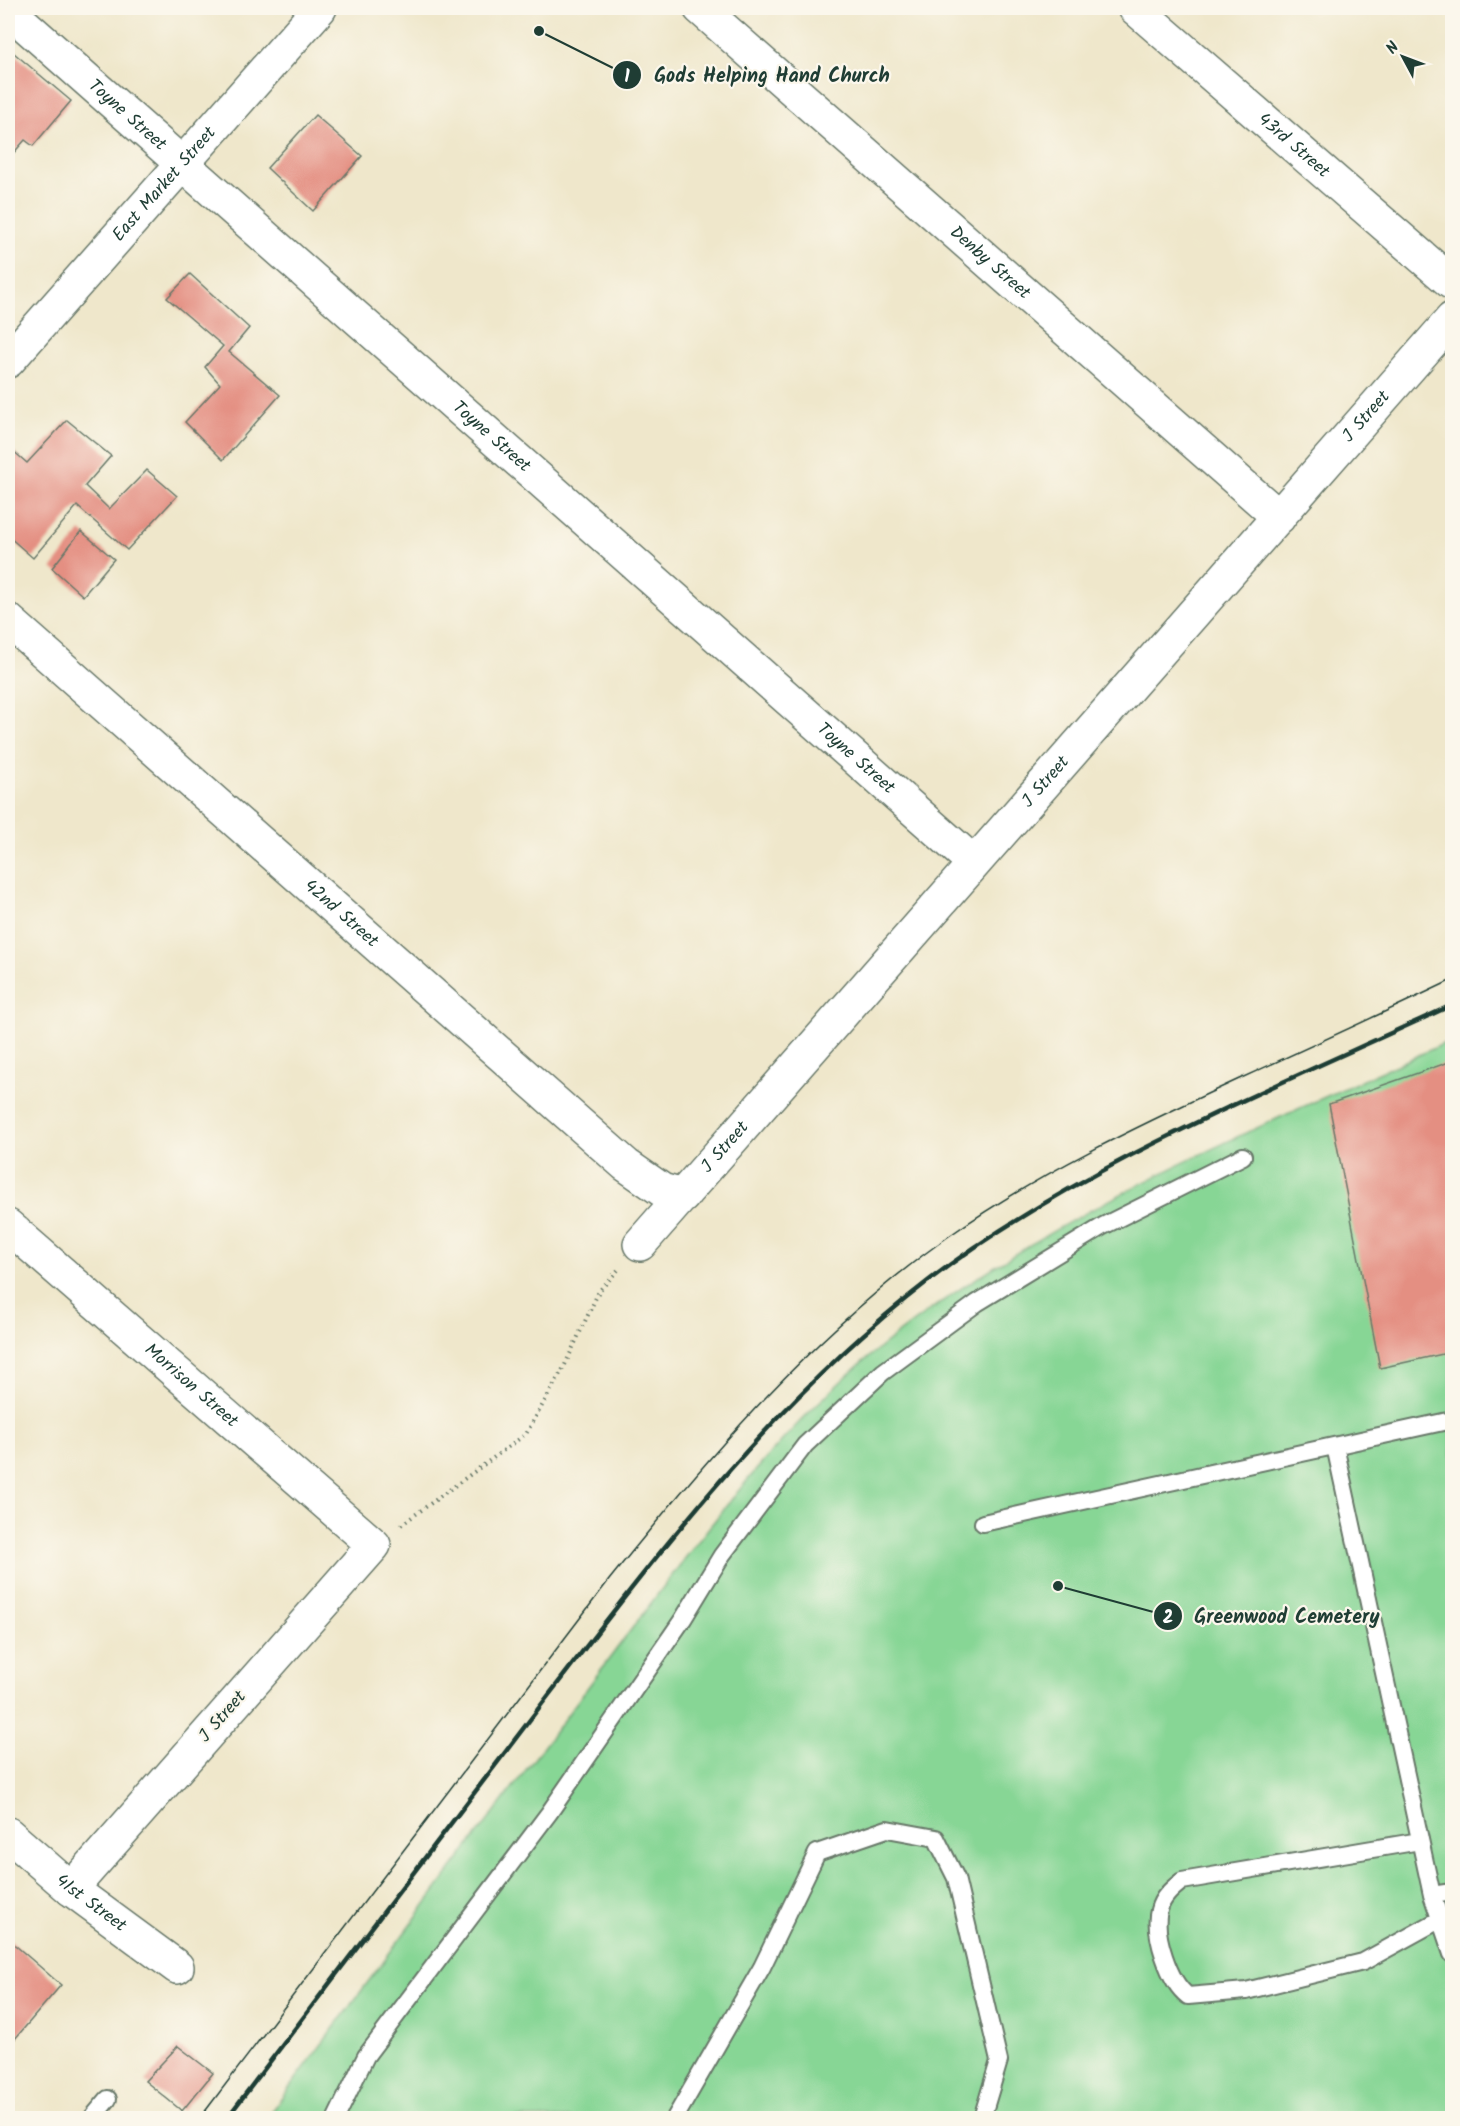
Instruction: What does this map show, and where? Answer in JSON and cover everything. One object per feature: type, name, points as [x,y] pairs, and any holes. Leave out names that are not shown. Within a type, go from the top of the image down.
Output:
[{"type":"street","name":"East Market Street","points":[[8,361],[320,8]]},
{"type":"street","name":"Denby Street","points":[[700,8],[1279,517]]},
{"type":"street","name":"43rd Street","points":[[1135,8],[1452,283]]},
{"type":"street","name":"Toyne Street","points":[[8,10],[974,863]]},
{"type":"street","name":"J Street","points":[[640,1244],[1452,319]]},
{"type":"street","name":"42nd Street","points":[[8,620],[626,1165],[662,1190],[683,1196]]},
{"type":"street","name":"Morrison Street","points":[[8,1226],[374,1545]]},
{"type":"street","name":"J Street","points":[[71,1889],[374,1545]]},
{"type":"street","name":"41st Street","points":[[8,1834],[71,1889],[177,1967]]},
{"type":"lane","points":[[336,2118],[366,2056],[549,1813],[683,1619],[722,1555],[805,1445],[883,1372],[977,1303],[1103,1226],[1243,1156]]},
{"type":"lane","points":[[983,1523],[1452,1420]]},
{"type":"lane","points":[[1335,1446],[1432,1894],[1452,1954]]},
{"type":"lane","points":[[675,2118],[762,1967],[817,1852],[887,1829],[936,1838],[956,1878],[999,2061],[982,2118]]},
{"type":"lane","points":[[1420,1841],[1182,1881],[1169,1891],[1159,1907],[1157,1924],[1171,1978],[1178,1989],[1188,1996],[1246,1991],[1363,1962],[1441,1919]]},
{"type":"lane","points":[[1432,1894],[1452,1892]]},
{"type":"lane","points":[[92,2118],[108,2099]]},
{"type":"path","points":[[374,1545],[526,1434],[564,1367],[599,1291],[640,1244]]},
{"type":"green space","points":[[1452,1040],[1452,2118],[267,2118],[701,1537],[768,1456],[841,1381],[881,1347],[946,1298],[1014,1254],[1085,1214],[1230,1140]]},
{"type":"building","points":[[8,48],[71,101],[33,146],[25,140],[10,157]]},
{"type":"building","points":[[315,115],[362,156],[313,211],[267,168]]},
{"type":"building","points":[[190,274],[249,328],[229,352],[280,395],[223,460],[185,422],[220,384],[205,367],[223,346],[167,298]]},
{"type":"building","points":[[67,420],[111,456],[85,486],[109,509],[147,470],[177,496],[127,550],[77,506],[33,558],[8,536],[8,453],[11,449],[27,463]]},
{"type":"building","points":[[81,531],[114,559],[83,596],[52,568]]},
{"type":"building","points":[[1452,1061],[1452,1352],[1380,1368],[1329,1104]]},
{"type":"building","points":[[8,1939],[61,1985],[8,2047]]},
{"type":"building","points":[[178,2046],[213,2073],[182,2111],[145,2081]]},
{"type":"tram line","points":[[200,2118],[647,1533],[726,1440],[767,1396],[854,1312],[949,1236],[1054,1171],[1163,1115],[1452,980]]},
{"type":"railway","points":[[227,2118],[535,1713],[671,1540],[766,1430],[871,1328],[928,1281],[987,1239],[1050,1200],[1115,1164],[1250,1097],[1452,1005]]},
{"type":"place","name":"Gods Helping Hand Church","points":[[539,31]]},
{"type":"place","name":"Greenwood Cemetery","points":[[1058,1586]]}]
